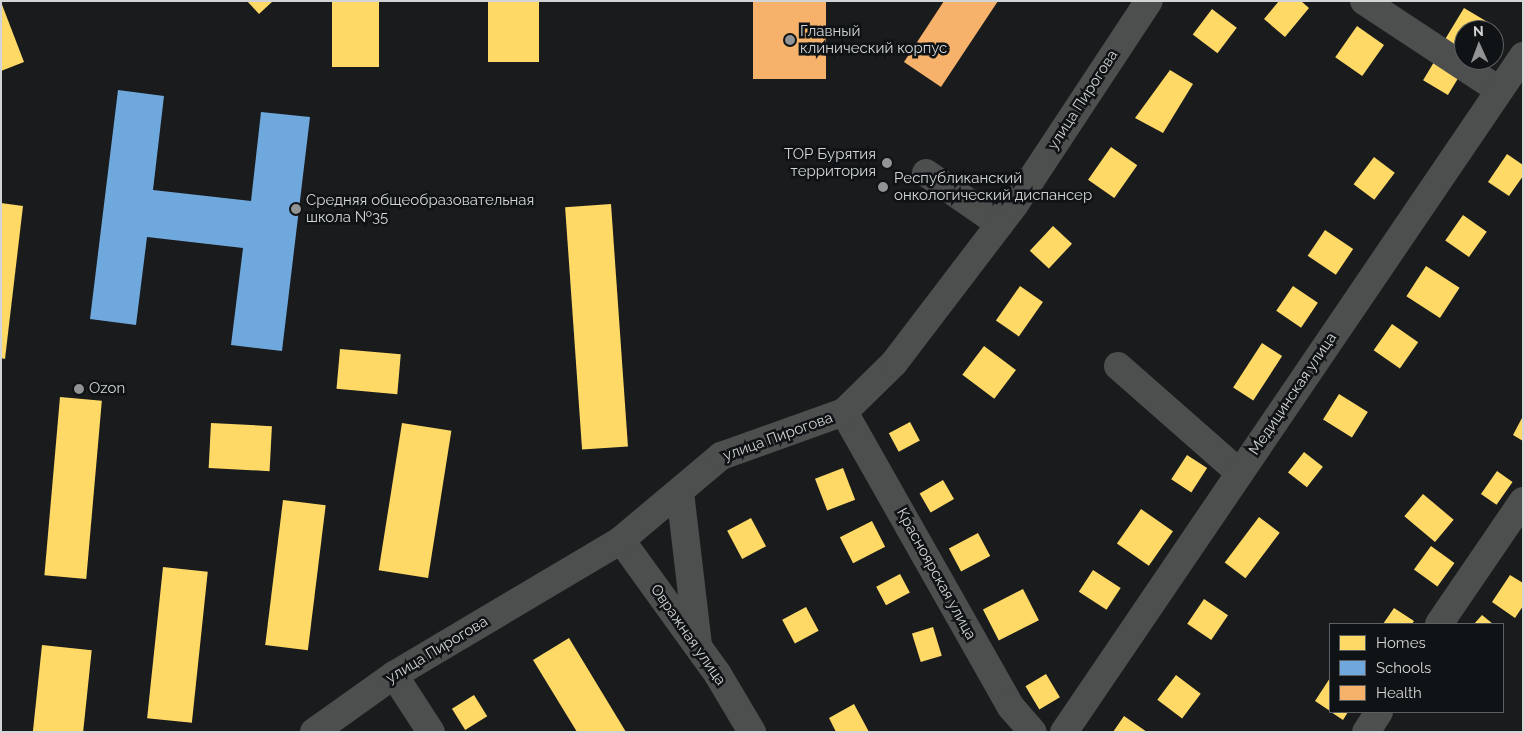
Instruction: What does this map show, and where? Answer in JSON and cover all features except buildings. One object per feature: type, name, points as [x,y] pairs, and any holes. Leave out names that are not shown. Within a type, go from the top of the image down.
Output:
[{"type":"street","name":"улица Пирогова","points":[[314,732],[394,675],[621,540],[722,456],[844,412],[894,363],[1000,224],[1149,1]]},
{"type":"street","points":[[1364,1],[1499,90]]},
{"type":"street","name":"Медицинская улица","points":[[1064,732],[1523,56]]},
{"type":"street","points":[[926,173],[1000,224]]},
{"type":"street","points":[[1118,366],[1240,473]]},
{"type":"street","name":"Красноярская улица","points":[[844,412],[1011,707],[1033,732]]},
{"type":"street","points":[[680,492],[698,647]]},
{"type":"street","points":[[1440,623],[1523,501]]},
{"type":"street","name":"Овражная улица","points":[[621,540],[698,647],[752,732]]},
{"type":"street","points":[[394,675],[431,732]]},
{"type":"street","points":[[1366,732],[1378,713]]},
{"type":"place","name":"Главный клинический корпус","points":[[790,40]]},
{"type":"place","name":"ТОР Бурятия территория","points":[[887,163]]},
{"type":"place","name":"Республиканский онкологический диспансер","points":[[883,187]]},
{"type":"place","name":"Средняя общеобразовательная школа №35","points":[[296,209]]},
{"type":"place","name":"Ozon","points":[[79,389]]}]
